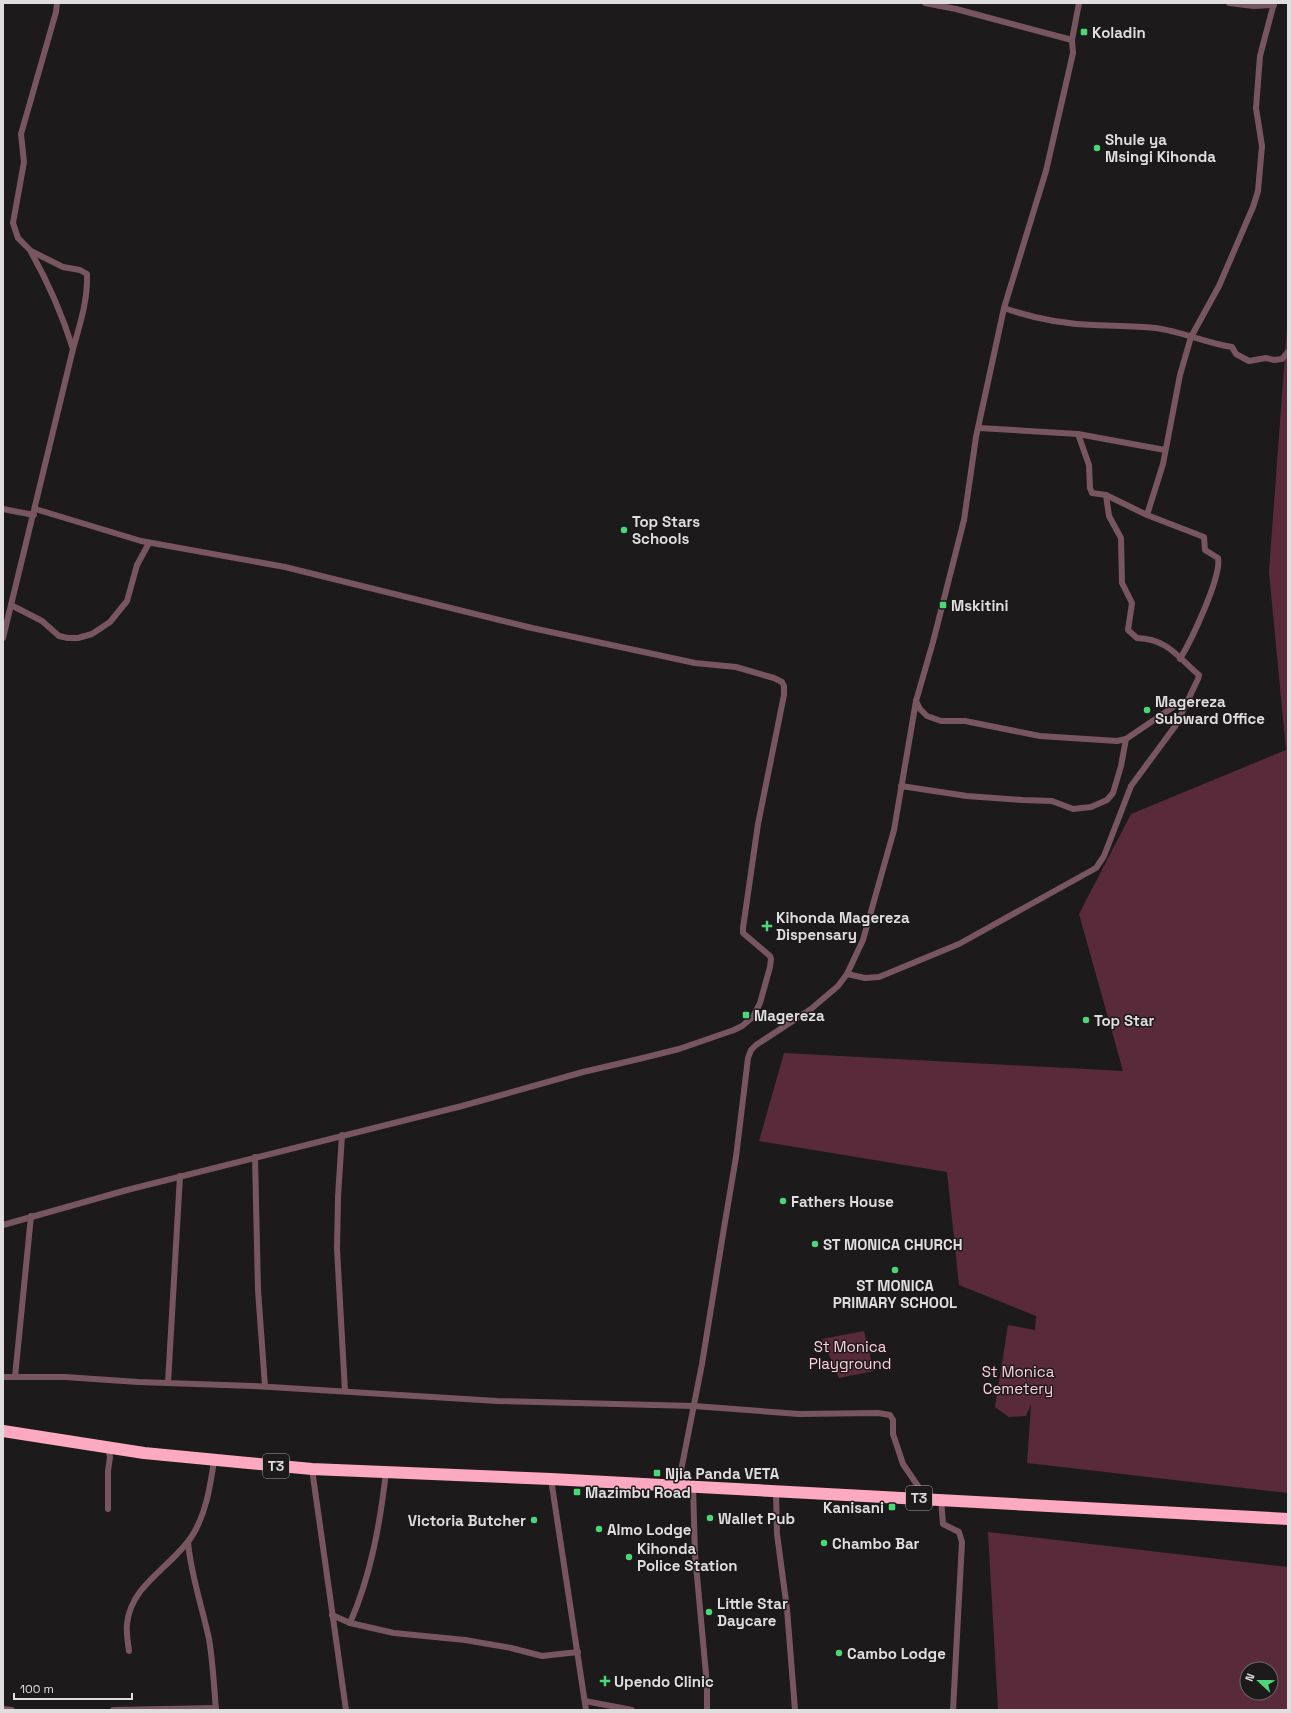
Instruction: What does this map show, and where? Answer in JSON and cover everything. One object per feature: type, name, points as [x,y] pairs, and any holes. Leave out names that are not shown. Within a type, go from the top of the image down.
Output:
[{"type":"highway","name":"T3","points":[[3,1431],[108,1448],[214,1461],[312,1469],[776,1490],[1288,1519]]},
{"type":"street","points":[[57,3],[56,12],[21,134],[24,162],[13,223],[18,238],[31,251],[49,283],[74,349]]},
{"type":"street","points":[[926,3],[956,9],[1072,40]]},
{"type":"street","points":[[678,1486],[694,1406],[736,1157],[748,1058],[751,1050],[756,1045],[811,1009],[838,986],[847,974],[858,952],[894,830],[916,701],[933,642],[964,520],[978,428],[1004,308],[1052,151],[1073,53],[1072,40],[1079,3]]},
{"type":"street","points":[[1147,515],[1166,450],[1180,375],[1191,338],[1219,286],[1253,207],[1258,191],[1262,146],[1256,108],[1260,56],[1274,4],[1254,6],[1229,3]]},
{"type":"street","points":[[3,638],[85,307],[88,289],[87,274],[80,270],[63,267],[31,251]]},
{"type":"street","points":[[1004,308],[1034,317],[1085,325],[1169,330],[1191,338],[1232,347],[1236,354],[1249,361],[1266,358],[1274,360],[1282,359],[1288,352]]},
{"type":"street","points":[[978,428],[1078,434],[1166,450]]},
{"type":"street","points":[[1078,434],[1089,465],[1090,490],[1094,494],[1106,495],[1147,515],[1204,537],[1205,550],[1218,558],[1218,571],[1187,648],[1180,659]]},
{"type":"street","points":[[847,974],[865,978],[879,977],[959,944],[1096,868],[1104,856],[1132,786],[1176,725],[1186,701],[1198,679],[1198,675],[1161,643],[1149,639],[1137,638],[1128,630],[1132,603],[1122,583],[1121,538],[1109,516],[1106,495]]},
{"type":"street","points":[[3,509],[34,512],[149,543],[285,567],[532,628],[695,663],[736,667],[774,678],[782,682],[784,686],[783,707],[758,824],[743,928],[743,933],[766,952],[771,959],[760,1003],[753,1017],[742,1026],[679,1048],[523,1088],[462,1106],[180,1176],[31,1216],[3,1225]]},
{"type":"street","points":[[11,605],[42,621],[59,636],[78,638],[92,634],[110,622],[127,601],[137,565],[149,543]]},
{"type":"street","points":[[916,701],[920,709],[927,716],[941,721],[965,721],[1040,736],[1117,741],[1126,739],[1179,703],[1186,701]]},
{"type":"street","points":[[901,786],[967,796],[1052,801],[1073,809],[1091,807],[1107,800],[1113,793],[1123,759],[1126,739]]},
{"type":"street","points":[[342,1135],[338,1197],[337,1249],[346,1391]]},
{"type":"street","points":[[255,1157],[258,1290],[265,1386]]},
{"type":"street","points":[[168,1383],[180,1176]]},
{"type":"street","points":[[15,1377],[31,1216]]},
{"type":"street","points":[[3,1377],[65,1377],[168,1383],[265,1386],[497,1401],[694,1406],[799,1414],[865,1412],[890,1415],[893,1420],[893,1434],[903,1464],[926,1498]]},
{"type":"street","points":[[108,1448],[110,1457],[108,1470],[108,1509]]},
{"type":"street","points":[[129,1651],[127,1624],[131,1608],[146,1584],[188,1542],[201,1519],[208,1494],[214,1461]]},
{"type":"street","points":[[312,1469],[327,1564],[332,1615],[346,1710]]},
{"type":"street","points":[[350,1623],[360,1600],[373,1553],[382,1509],[386,1472]]},
{"type":"street","points":[[551,1479],[586,1710]]},
{"type":"street","points":[[693,1486],[695,1554],[707,1685],[707,1710]]},
{"type":"street","points":[[776,1490],[777,1534],[784,1574],[795,1710]]},
{"type":"street","points":[[941,1499],[943,1524],[959,1532],[962,1542],[953,1710]]},
{"type":"street","points":[[113,1710],[216,1709],[214,1674],[209,1639],[192,1576],[188,1542]]},
{"type":"street","points":[[332,1615],[350,1623],[394,1633],[465,1640],[511,1648],[542,1656],[578,1652]]},
{"type":"street","points":[[585,1701],[632,1710]]},
{"type":"street","points":[[3,1709],[12,1710]]},
{"type":"green space","name":"St Monica Cemetery","points":[[1288,313],[1288,1493],[1027,1463],[1031,1404],[1026,1416],[1009,1417],[995,1407],[1008,1325],[1035,1330],[1036,1316],[959,1285],[947,1172],[759,1141],[784,1053],[1123,1071],[1079,914],[1131,814],[1286,750],[1269,572]]},
{"type":"green space","name":"St Monica Playground","points":[[864,1331],[874,1371],[839,1378],[822,1339]]},
{"type":"green space","points":[[988,1532],[1288,1567],[1288,1710],[998,1710]]},
{"type":"place","name":"Koladin","points":[[1084,32]]},
{"type":"place","name":"Shule ya Msingi Kihonda","points":[[1097,148]]},
{"type":"place","name":"Top Stars Schools","points":[[624,530]]},
{"type":"place","name":"Mskitini","points":[[943,605]]},
{"type":"place","name":"Magereza Subward Office","points":[[1147,710]]},
{"type":"place","name":"Kihonda Magereza Dispensary","points":[[767,926]]},
{"type":"place","name":"Magereza","points":[[746,1015]]},
{"type":"place","name":"Top Star","points":[[1086,1020]]},
{"type":"place","name":"Fathers House","points":[[783,1201]]},
{"type":"place","name":"ST MONICA CHURCH","points":[[815,1244]]},
{"type":"place","name":"ST MONICA PRIMARY SCHOOL","points":[[895,1270]]},
{"type":"place","name":"Njia Panda VETA","points":[[657,1473]]},
{"type":"place","name":"Mazimbu Road","points":[[577,1492]]},
{"type":"place","name":"Kanisani","points":[[892,1507]]},
{"type":"place","name":"Wallet Pub","points":[[710,1518]]},
{"type":"place","name":"Victoria Butcher","points":[[534,1520]]},
{"type":"place","name":"Almo Lodge","points":[[599,1529]]},
{"type":"place","name":"Chambo Bar","points":[[824,1543]]},
{"type":"place","name":"Kihonda Police Station","points":[[629,1557]]},
{"type":"place","name":"Little Star Daycare","points":[[709,1612]]},
{"type":"place","name":"Cambo Lodge","points":[[839,1653]]},
{"type":"place","name":"Upendo Clinic","points":[[605,1681]]}]
